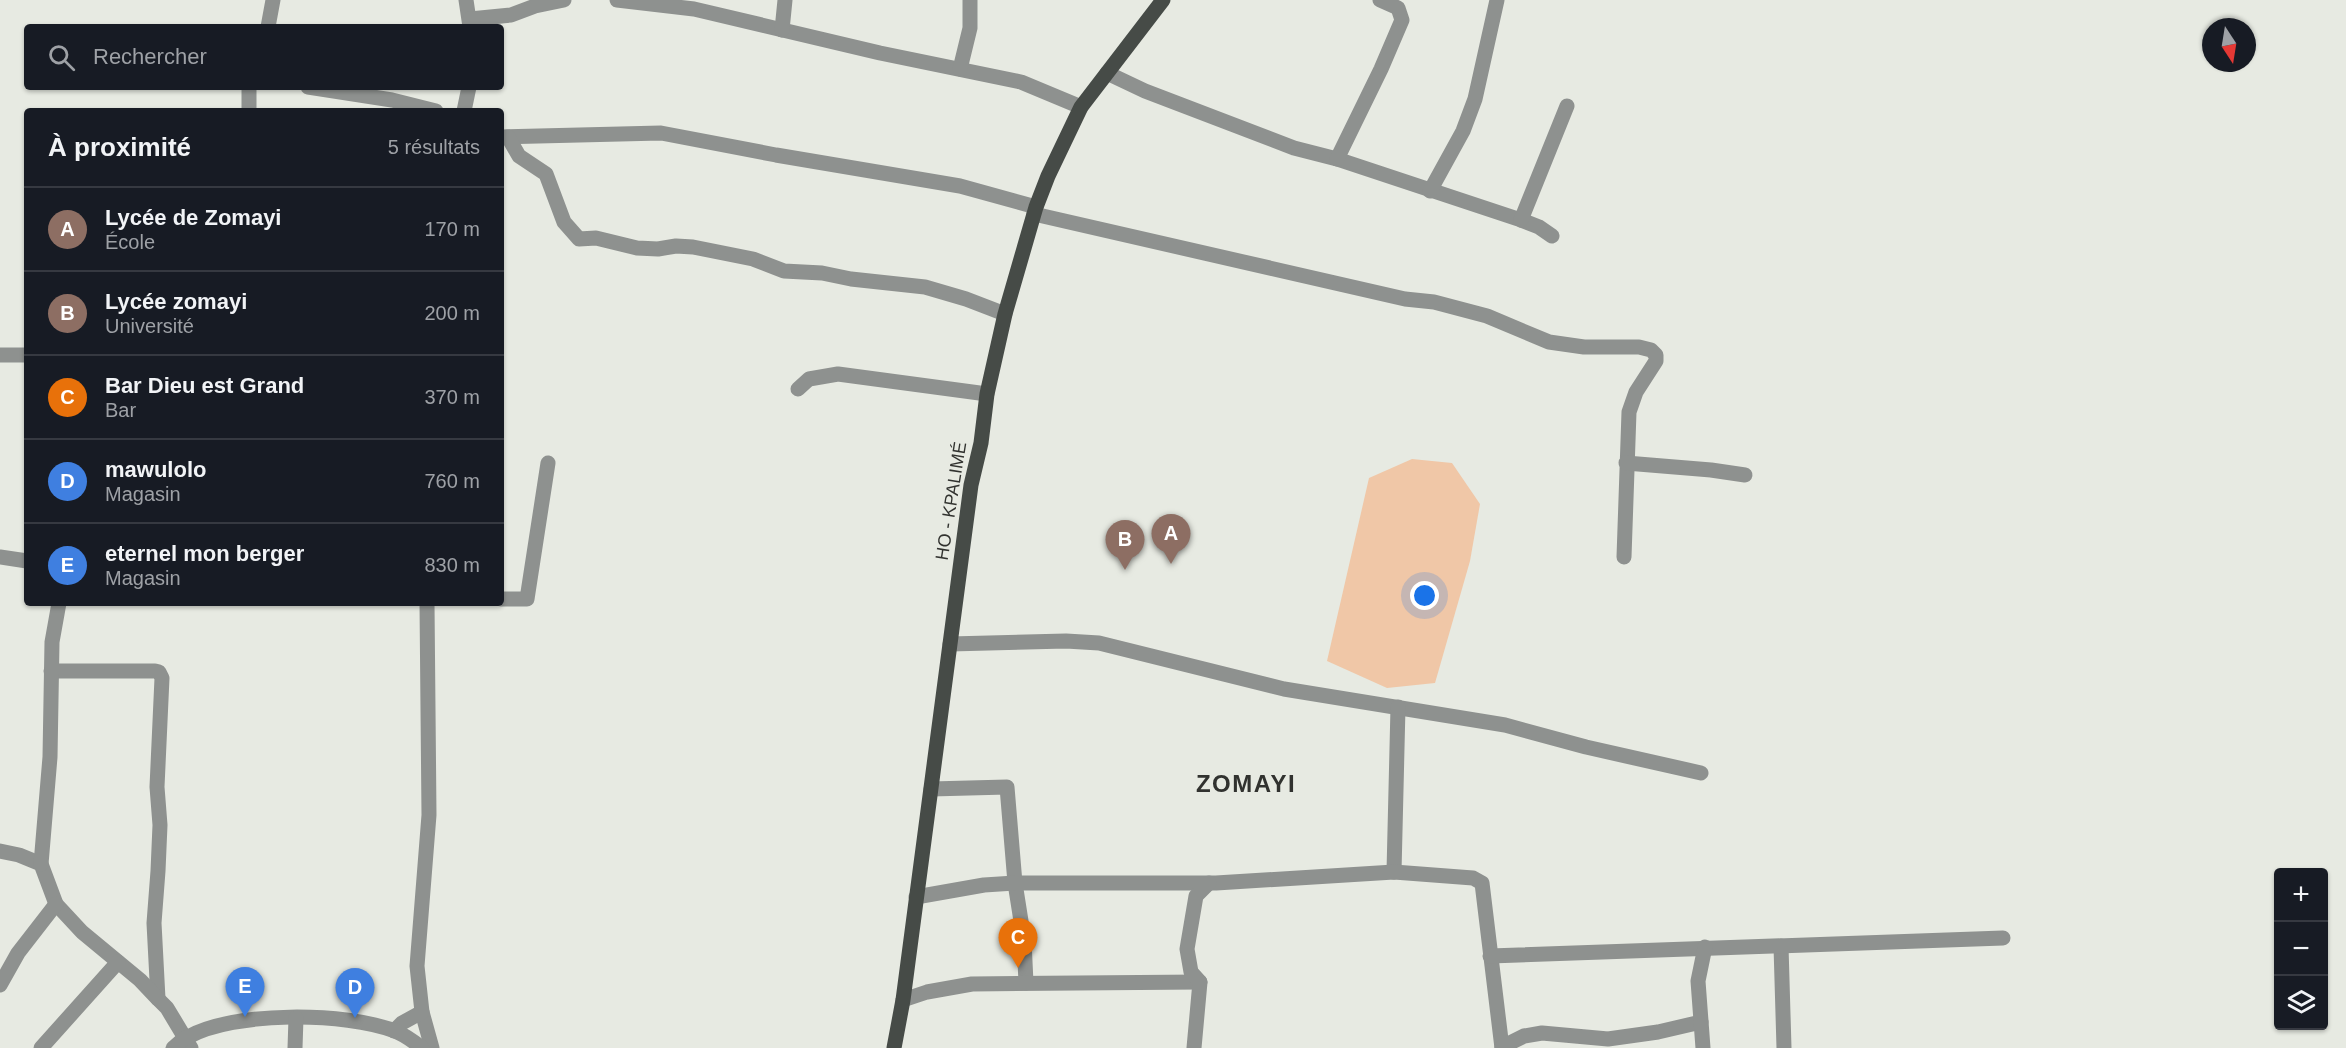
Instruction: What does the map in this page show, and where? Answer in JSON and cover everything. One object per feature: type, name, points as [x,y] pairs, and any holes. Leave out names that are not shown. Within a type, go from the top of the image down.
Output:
[{"type":"main road","name":"HO - KPALIMÉ","points":[[894,1048],[903,1000],[932,789],[971,485],[981,443],[987,394],[1005,314],[1035,211],[1048,176],[1081,106],[1163,0]]},
{"type":"street","points":[[269,24],[273,0]]},
{"type":"street","points":[[466,0],[470,23],[511,15],[535,6],[564,0]]},
{"type":"street","points":[[617,0],[694,9],[1021,82],[1081,106]]},
{"type":"street","points":[[782,30],[785,0]]},
{"type":"street","points":[[960,69],[970,28],[970,0]]},
{"type":"street","points":[[1337,159],[1402,20],[1398,8],[1380,0]]},
{"type":"street","points":[[1430,190],[1463,131],[1475,99],[1497,0]]},
{"type":"street","points":[[1107,73],[1145,91],[1294,147],[1521,220],[1539,227],[1552,236]]},
{"type":"street","points":[[249,90],[249,108]]},
{"type":"street","points":[[327,90],[392,100],[424,108]]},
{"type":"street","points":[[465,108],[468,90]]},
{"type":"street","points":[[1521,220],[1567,106]]},
{"type":"street","points":[[505,137],[661,133],[960,186],[1035,211],[1405,299],[1434,302],[1487,316],[1549,342],[1584,347],[1639,347],[1651,350],[1656,355],[1656,361],[1636,392],[1629,412],[1624,556]]},
{"type":"street","points":[[505,137],[519,156],[546,174],[564,222],[579,239],[596,238],[637,248],[693,247],[753,259],[784,271],[822,273],[851,279],[925,287],[1005,314]]},
{"type":"street","points":[[0,355],[24,355]]},
{"type":"street","points":[[798,389],[809,380],[838,374],[987,394]]},
{"type":"street","points":[[504,599],[527,599],[548,463]]},
{"type":"street","points":[[1626,464],[1711,470],[1745,476]]},
{"type":"street","points":[[0,557],[24,561]]},
{"type":"street","points":[[58,606],[52,642],[50,758],[41,864],[56,904],[82,933],[158,999],[189,1043]]},
{"type":"street","points":[[423,1048],[417,966],[429,815],[427,606]]},
{"type":"street","points":[[950,644],[1066,641],[1099,643],[1284,689],[1505,725],[1586,747],[1701,773]]},
{"type":"street","points":[[51,671],[156,672],[161,675],[158,787],[160,825],[154,923],[158,999]]},
{"type":"street","points":[[1394,872],[1398,707]]},
{"type":"street","points":[[932,789],[1007,787],[1015,884],[1024,940],[1026,983]]},
{"type":"street","points":[[0,851],[19,855],[41,864]]},
{"type":"street","points":[[916,897],[984,885],[1209,883],[1394,872],[1479,880],[1485,895],[1490,956],[1502,1047],[1524,1036],[1542,1033],[1608,1039],[1658,1032],[1701,1022]]},
{"type":"street","points":[[1194,1048],[1200,982],[1191,972],[1187,949],[1196,896],[1209,883]]},
{"type":"street","points":[[0,985],[29,937],[56,904]]},
{"type":"street","points":[[1490,956],[2003,938]]},
{"type":"street","points":[[1781,946],[1784,1048]]},
{"type":"street","points":[[1703,1048],[1698,981],[1705,947]]},
{"type":"street","points":[[41,1048],[118,962]]},
{"type":"street","points":[[903,1000],[927,992],[972,984],[1200,982]]},
{"type":"street","points":[[394,1031],[402,1023],[422,1012]]},
{"type":"street","points":[[173,1048],[189,1043],[229,1023],[296,1017],[335,1019],[394,1031],[423,1048]]},
{"type":"street","points":[[295,1048],[296,1017]]},
{"type":"shaded area","points":[[1412,459],[1452,463],[1480,504],[1470,561],[1435,683],[1387,688],[1327,661],[1369,478]]},
{"type":"place","name":"Lycée de Zomayi","points":[[1171,564]]},
{"type":"place","name":"Lycée zomayi","points":[[1125,570]]},
{"type":"place","name":"Bar Dieu est Grand","points":[[1018,968]]},
{"type":"place","name":"eternel mon berger","points":[[245,1017]]},
{"type":"place","name":"mawulolo","points":[[355,1018]]},
{"type":"district","name":"ZOMAYI","points":[[1246,783]]}]
